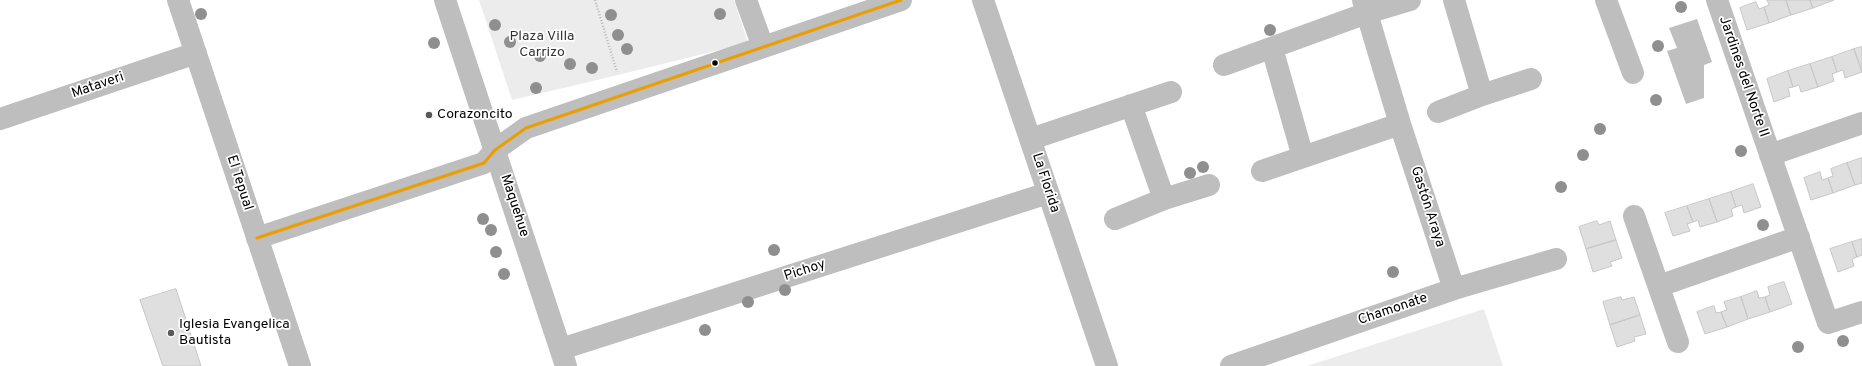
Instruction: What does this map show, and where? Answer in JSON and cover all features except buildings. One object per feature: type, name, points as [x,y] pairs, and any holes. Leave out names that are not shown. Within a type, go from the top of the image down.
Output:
[{"type":"street","name":"El Tepual","points":[[178,0],[300,366]]},
{"type":"street","name":"Maquehue","points":[[444,0],[564,358]]},
{"type":"street","points":[[746,0],[763,47]]},
{"type":"street","points":[[257,238],[484,163],[495,150],[526,128],[902,0]]},
{"type":"street","name":"La Florida","points":[[983,0],[1107,366]]},
{"type":"street","points":[[1224,65],[1272,48],[1365,6],[1410,0]]},
{"type":"street","points":[[1454,0],[1482,94]]},
{"type":"street","points":[[1606,0],[1633,73]]},
{"type":"street","name":"Jardines del Norte II","points":[[1717,0],[1828,323],[1862,312]]},
{"type":"street","name":"Gastón Araya","points":[[1365,6],[1400,124],[1454,289]]},
{"type":"street","points":[[1272,48],[1303,157]]},
{"type":"street","name":"Mataveri","points":[[0,120],[196,53]]},
{"type":"street","points":[[1438,112],[1482,94],[1531,79]]},
{"type":"street","points":[[1031,139],[1171,92]]},
{"type":"street","points":[[1131,105],[1164,199]]},
{"type":"street","name":"Jardines del Norte II","points":[[1770,155],[1862,123]]},
{"type":"street","points":[[1262,171],[1400,124]]},
{"type":"street","points":[[1116,219],[1164,199],[1209,185]]},
{"type":"street","name":"Pichoy","points":[[564,358],[1048,192]]},
{"type":"street","points":[[1634,216],[1678,342]]},
{"type":"street","points":[[1659,286],[1799,237]]},
{"type":"street","name":"Chamonate","points":[[1231,366],[1454,289],[1556,260]]},
{"type":"path","points":[[596,0],[619,76],[621,96]]},
{"type":"green space","name":"Plaza Villa Carrizo","points":[[479,0],[734,0],[748,43],[512,100]]},
{"type":"green space","points":[[1484,309],[1503,366],[1307,366]]},
{"type":"shaded area","points":[[1697,19],[1712,62],[1704,65],[1704,98],[1686,104],[1667,51],[1677,48],[1669,28]]},
{"type":"transit line","points":[[257,238],[484,163],[495,150],[526,128],[901,0]]},
{"type":"place","name":"Corazoncito","points":[[429,115]]},
{"type":"place","name":"Iglesia Evangelica Bautista","points":[[171,333]]}]
